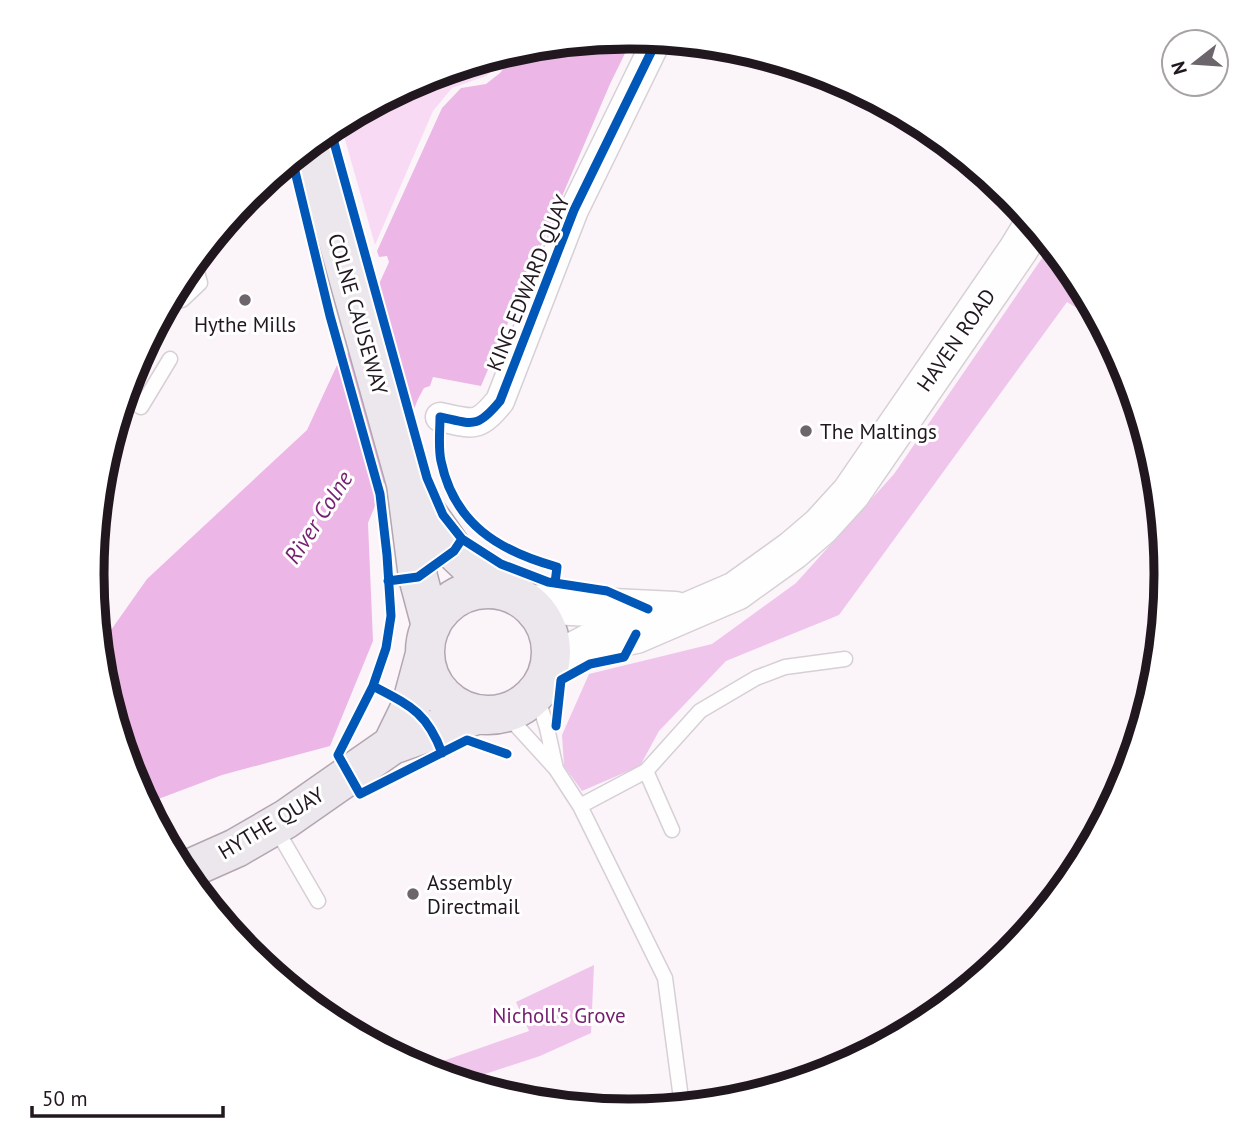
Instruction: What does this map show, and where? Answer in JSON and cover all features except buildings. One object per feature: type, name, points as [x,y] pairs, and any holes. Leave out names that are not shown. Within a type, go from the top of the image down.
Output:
[{"type":"main road","name":"COLNE CAUSEWAY","points":[[313,154],[406,484],[428,640]]},
{"type":"main road","name":"COLNE CAUSEWAY","points":[[406,484],[454,551],[494,589]]},
{"type":"main road","points":[[494,589],[510,592],[530,604],[544,621],[549,635],[543,678],[519,707],[490,714],[452,703],[436,687],[427,666],[428,640],[443,608],[452,600],[471,591],[494,589]]},
{"type":"main road","name":"HYTHE QUAY","points":[[392,745],[411,706],[428,640]]},
{"type":"main road","name":"HYTHE QUAY","points":[[193,867],[236,848],[274,826],[392,745],[490,714]]},
{"type":"street","name":"KING EDWARD QUAY","points":[[440,417],[471,424],[486,418],[500,401],[574,210],[652,50]]},
{"type":"street","name":"HAVEN ROAD","points":[[543,678],[590,643],[636,634],[736,591],[821,526],[851,493],[1028,233]]},
{"type":"street","name":"HAVEN ROAD","points":[[530,604],[685,612]]},
{"type":"lane","points":[[181,300],[200,283],[198,274]]},
{"type":"lane","points":[[133,402],[141,407],[170,359]]},
{"type":"lane","points":[[580,806],[646,771],[700,711],[755,678],[785,667],[845,659]]},
{"type":"lane","points":[[543,678],[548,728],[556,769]]},
{"type":"lane","points":[[490,714],[556,769],[580,806],[665,978],[681,1096]]},
{"type":"lane","points":[[646,771],[672,830]]},
{"type":"lane","points":[[274,826],[318,901]]},
{"type":"shaded area","points":[[498,66],[486,76],[452,88],[433,111],[375,245],[343,133],[428,89]]},
{"type":"green space","points":[[1045,253],[1084,313],[1067,302],[839,615],[726,661],[659,731],[640,766],[582,791],[564,766],[562,735],[589,674],[712,644],[796,583],[894,474]]},
{"type":"green space","name":"Nicholl's Grove","points":[[594,965],[591,1033],[540,1056],[478,1076],[438,1063],[529,1031],[516,1002]]},
{"type":"water","name":"River Colne","points":[[627,49],[481,386],[433,377],[430,386],[424,388],[418,399],[380,494],[376,496],[377,501],[368,523],[373,641],[330,746],[222,775],[155,800],[122,710],[107,635],[147,579],[307,430],[338,363],[344,361],[389,262],[387,256],[379,257],[377,251],[442,108],[461,88],[486,84],[507,64],[560,53]]},
{"type":"cycle path","points":[[555,583],[557,567],[516,553],[498,543],[482,532],[456,502],[441,461],[440,417],[474,422],[486,416],[500,401],[574,210],[652,50]]},
{"type":"cycle path","points":[[333,140],[427,478],[443,515],[462,539],[501,564],[548,582],[607,591],[648,609]]},
{"type":"cycle path","points":[[294,169],[330,316],[380,494],[387,555],[391,616],[386,648],[373,686],[338,755],[360,794],[467,740],[507,754]]},
{"type":"cycle path","points":[[388,581],[418,577],[454,551],[462,539]]},
{"type":"cycle path","points":[[556,726],[561,680],[590,664],[624,657],[636,634]]},
{"type":"cycle path","points":[[373,686],[415,711],[430,728],[442,753]]},
{"type":"place","name":"Hythe Mills","points":[[245,300]]},
{"type":"place","name":"The Maltings","points":[[806,431]]},
{"type":"place","name":"Assembly Directmail","points":[[413,894]]}]
